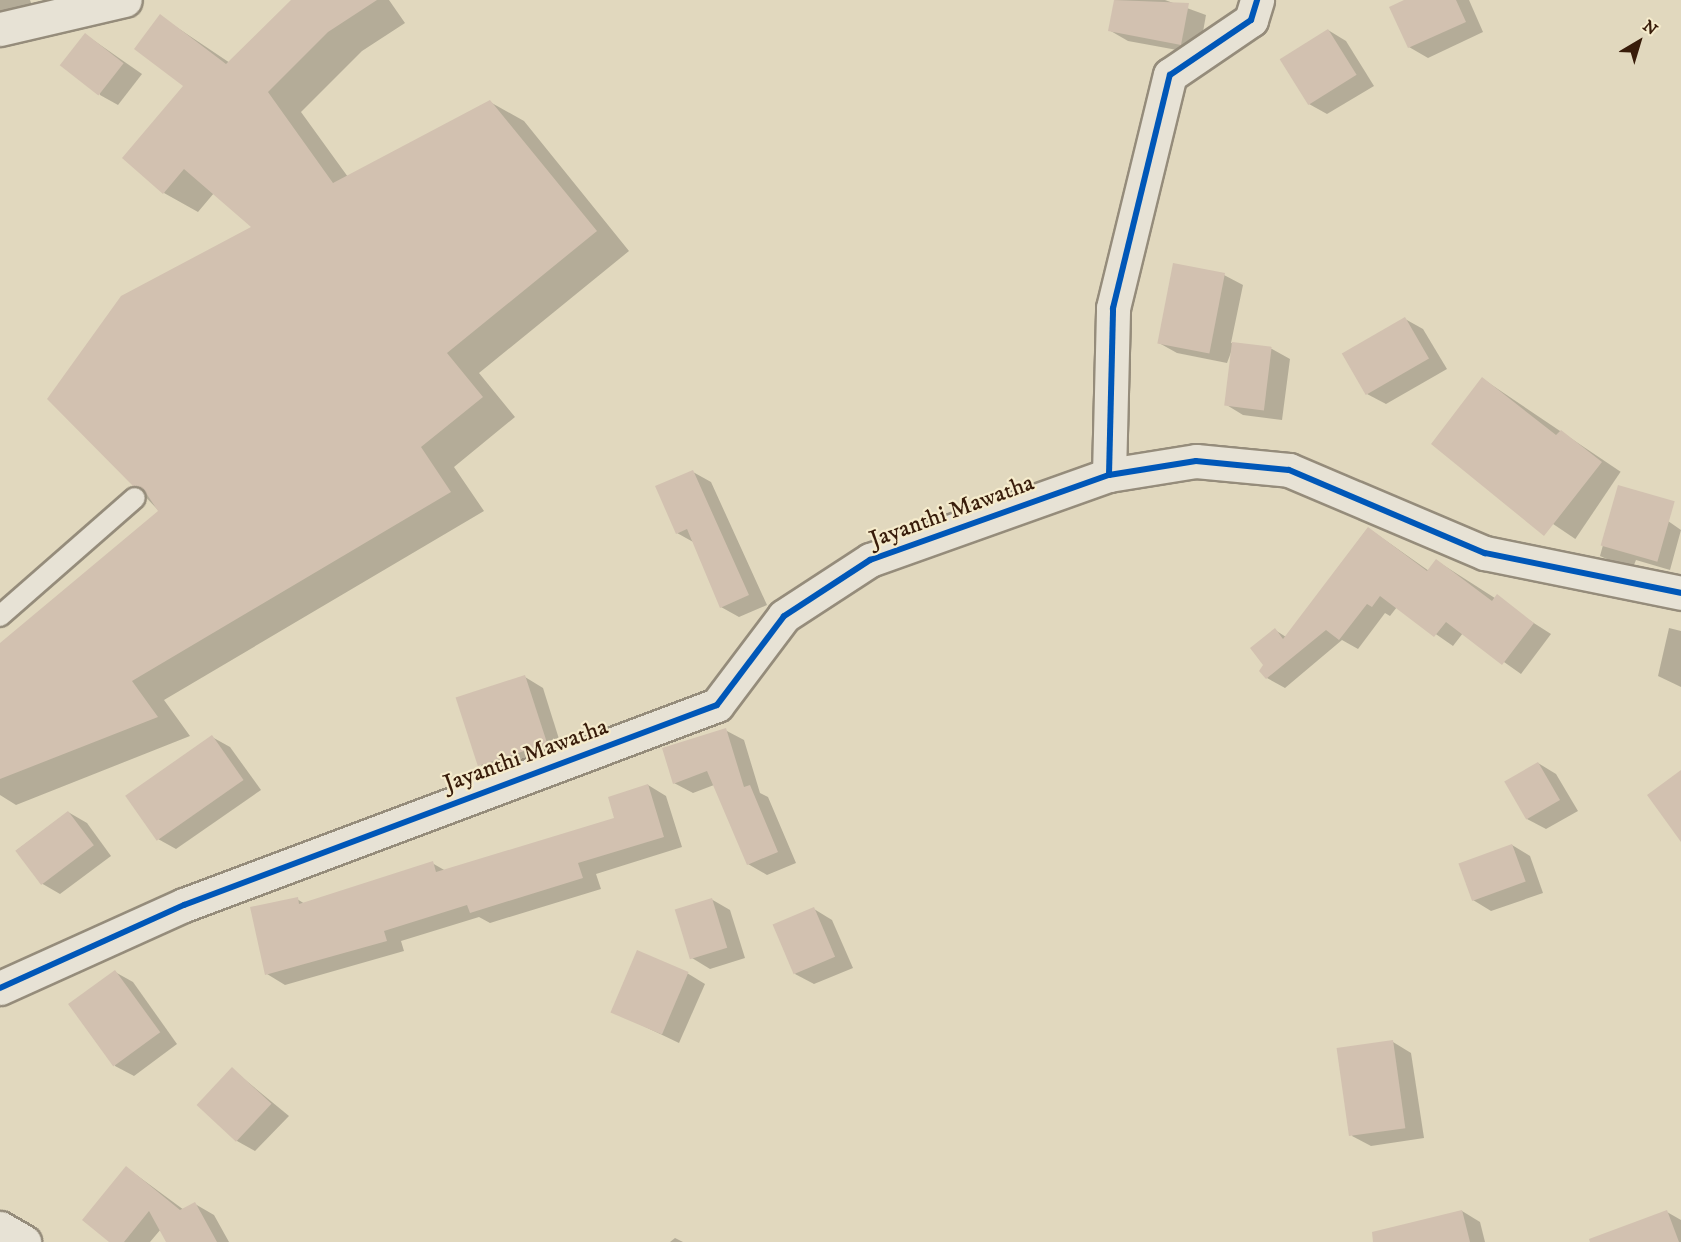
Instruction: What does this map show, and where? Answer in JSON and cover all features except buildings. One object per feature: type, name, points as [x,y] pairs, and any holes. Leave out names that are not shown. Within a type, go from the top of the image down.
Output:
[{"type":"street","points":[[0,29],[125,0]]},
{"type":"street","points":[[1109,474],[1113,308],[1170,75],[1251,20],[1257,0]]},
{"type":"street","name":"Jayanthi Mawatha","points":[[0,988],[184,905],[717,705],[784,616],[870,560],[1109,474],[1196,461],[1289,470],[1485,554],[1681,593]]},
{"type":"street","points":[[0,1228],[24,1242]]},
{"type":"lane","points":[[0,616],[135,498]]},
{"type":"cycle path","points":[[1109,475],[1113,308],[1170,75],[1251,20],[1257,0]]},
{"type":"cycle path","points":[[0,988],[184,905],[717,705],[784,616],[870,560],[1109,475],[1196,461],[1289,470],[1485,553],[1681,593]]}]
